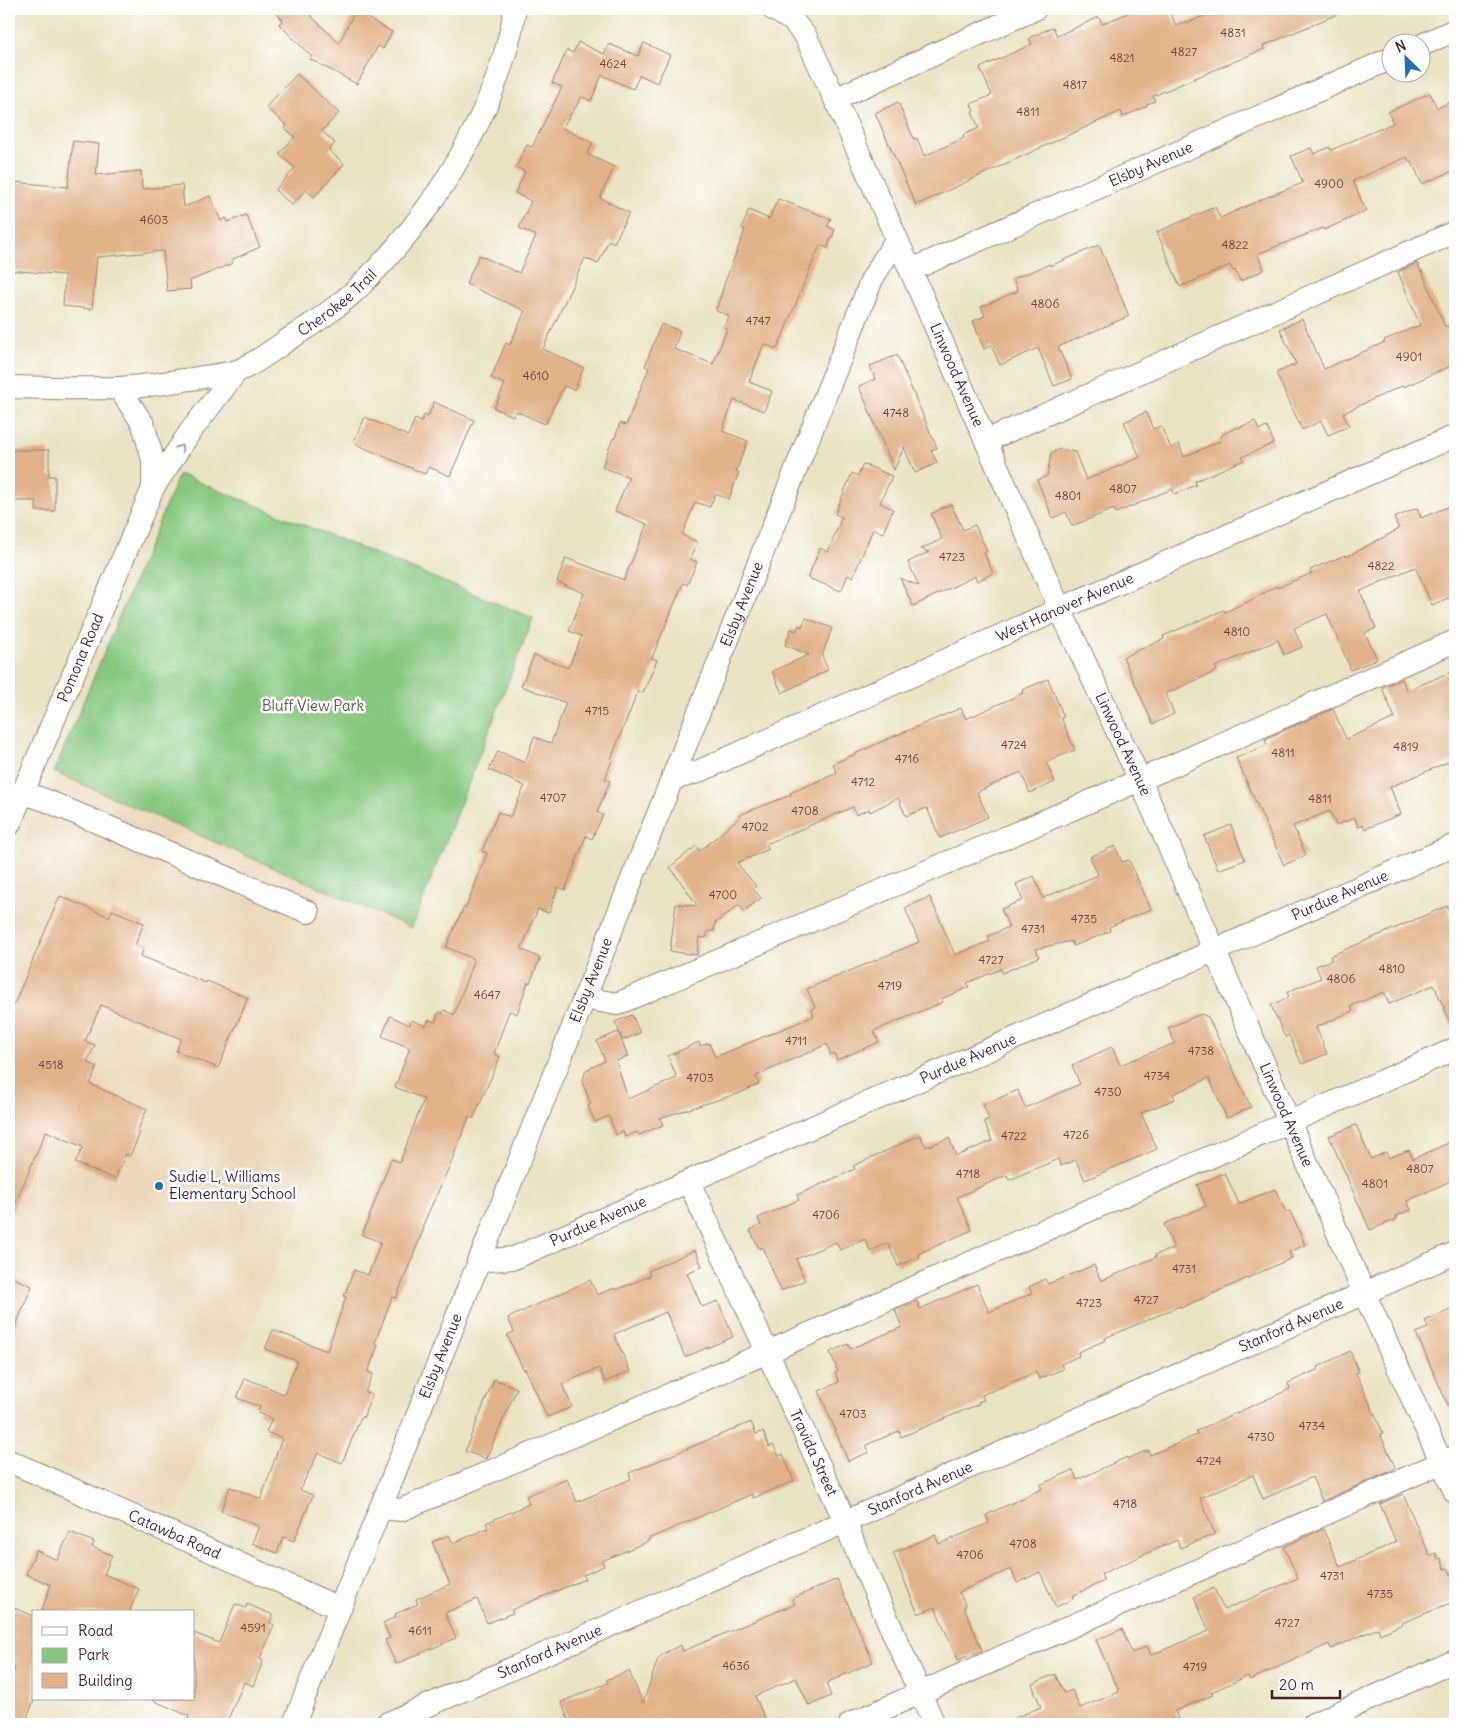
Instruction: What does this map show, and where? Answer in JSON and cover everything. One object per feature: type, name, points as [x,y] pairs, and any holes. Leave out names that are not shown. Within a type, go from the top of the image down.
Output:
[{"type":"street","name":"Cherokee Trail","points":[[9,388],[119,388],[236,372],[296,335],[330,311],[363,284],[398,247],[426,211],[460,156],[481,114],[500,68],[513,24],[515,9]]},
{"type":"street","name":"Linwood Avenue","points":[[773,9],[793,20],[806,37],[835,99],[1060,609],[1140,780],[1213,952],[1364,1293],[1449,1459],[1455,1492]]},
{"type":"street","points":[[835,99],[1035,9]]},
{"type":"street","points":[[1432,40],[1455,30]]},
{"type":"street","name":"Elsby Avenue","points":[[910,270],[1382,62]]},
{"type":"street","points":[[986,441],[1455,232]]},
{"type":"street","name":"Elsby Avenue","points":[[294,1724],[872,279],[896,240]]},
{"type":"street","name":"Pomona Road","points":[[9,825],[152,488],[190,432],[236,372]]},
{"type":"street","name":"Pomona Road","points":[[119,388],[143,424],[153,460],[152,488]]},
{"type":"street","name":"West Hanover Avenue","points":[[672,780],[695,773],[1060,609],[1455,436]]},
{"type":"street","points":[[584,998],[618,1004],[1140,780],[1455,641]]},
{"type":"street","points":[[23,793],[45,800],[308,912]]},
{"type":"street","name":"Purdue Avenue","points":[[478,1261],[514,1258],[1455,845]]},
{"type":"street","points":[[381,1508],[401,1510],[768,1352],[1455,1049]]},
{"type":"street","name":"Travida Street","points":[[690,1182],[845,1521],[934,1724]]},
{"type":"street","name":"Stanford Avenue","points":[[386,1724],[1455,1253]]},
{"type":"street","points":[[850,1724],[1449,1459]]},
{"type":"street","name":"Catawba Road","points":[[10,1465],[339,1608]]},
{"type":"street","points":[[1314,1724],[1455,1662]]},
{"type":"shaded area","name":"Sudie L, Williams Elementary School","points":[[54,772],[412,928],[176,1514],[9,1444],[9,877]]},
{"type":"green space","name":"Bluff View Park","points":[[179,474],[533,618],[412,928],[54,772]]},
{"type":"building","points":[[272,9],[304,9],[339,43],[355,11],[392,32],[383,49],[378,46],[357,84],[310,59],[312,57],[279,24],[283,20]]},
{"type":"building","points":[[1137,9],[1169,9],[1176,26],[1221,9],[1349,9],[1263,46],[1264,49],[1153,96],[1155,101],[1123,117],[1121,111],[916,205],[875,113],[898,102],[914,139],[917,138],[924,156],[964,138],[963,135],[979,128],[972,112],[974,111],[971,104],[992,95],[980,68],[1032,44],[1029,38],[1053,27],[1057,36],[1099,17],[1102,24]]},
{"type":"building","points":[[578,42],[604,54],[609,44],[638,56],[644,43],[670,55],[657,83],[640,75],[633,89],[602,75],[591,101],[582,97],[562,128],[593,143],[587,154],[614,167],[600,198],[629,213],[614,243],[609,240],[598,264],[585,258],[543,349],[584,368],[574,390],[564,386],[545,424],[516,411],[513,416],[494,408],[505,384],[491,378],[506,343],[510,345],[525,311],[466,284],[479,255],[519,273],[536,236],[519,228],[531,201],[515,193],[525,172],[516,167],[527,145],[532,147],[562,87],[552,83],[567,50],[573,53]]},
{"type":"building","points":[[297,74],[339,113],[322,131],[335,143],[329,150],[344,164],[314,197],[306,190],[292,205],[275,190],[295,168],[279,154],[295,137],[285,128],[287,126],[266,107]]},
{"type":"building","points":[[1430,93],[1437,108],[1455,100],[1455,170],[1422,184],[1412,162],[1410,163],[1407,157],[1353,181],[1366,211],[1324,230],[1323,228],[1257,254],[1264,270],[1240,281],[1235,270],[1233,271],[1230,265],[1180,287],[1157,232],[1215,207],[1220,218],[1303,183],[1291,156],[1311,148],[1314,154],[1330,147],[1331,150],[1393,123],[1388,112]]},
{"type":"building","points":[[73,141],[99,144],[96,175],[141,171],[142,189],[182,185],[184,207],[210,196],[221,221],[226,218],[228,222],[246,215],[260,247],[231,260],[233,263],[190,281],[191,289],[167,291],[163,251],[97,257],[92,309],[63,306],[65,275],[9,270],[9,224],[13,182],[68,187]]},
{"type":"building","points":[[778,199],[831,219],[827,226],[835,230],[827,248],[820,245],[777,349],[764,344],[749,382],[772,391],[764,411],[734,400],[722,431],[748,441],[736,471],[739,472],[729,499],[715,494],[710,507],[695,502],[682,535],[697,542],[690,559],[697,562],[687,585],[683,583],[652,658],[657,660],[643,693],[638,691],[611,759],[605,779],[610,781],[597,812],[603,815],[592,839],[586,836],[565,890],[558,887],[549,913],[538,909],[521,949],[540,958],[530,983],[528,982],[517,1014],[509,1011],[494,1054],[500,1057],[473,1119],[469,1117],[422,1227],[424,1228],[396,1298],[392,1297],[375,1343],[378,1345],[368,1372],[373,1374],[365,1392],[372,1394],[363,1418],[361,1417],[342,1463],[318,1453],[300,1490],[313,1495],[294,1541],[283,1537],[277,1553],[252,1543],[259,1526],[221,1511],[230,1487],[261,1499],[282,1438],[266,1432],[272,1419],[258,1413],[260,1407],[237,1398],[245,1378],[284,1394],[297,1361],[265,1349],[273,1330],[327,1351],[354,1270],[368,1275],[381,1242],[362,1235],[391,1159],[400,1162],[424,1099],[395,1087],[410,1048],[382,1036],[390,1016],[410,1025],[411,1020],[426,1026],[429,1020],[435,1022],[439,1012],[442,1014],[444,1010],[454,1015],[474,959],[446,947],[464,907],[466,908],[487,853],[482,851],[498,812],[510,817],[525,786],[489,770],[498,751],[525,763],[534,737],[551,743],[566,703],[521,686],[534,655],[568,668],[582,636],[569,631],[584,593],[557,582],[566,558],[624,580],[647,524],[615,511],[629,477],[602,467],[613,438],[615,438],[620,423],[626,425],[649,368],[645,366],[661,324],[680,331],[674,349],[713,364],[727,329],[725,328],[729,316],[716,311],[745,230],[742,228],[749,210],[769,219]]},
{"type":"building","points":[[1099,245],[1129,316],[1058,347],[1072,379],[1054,386],[1038,348],[1000,365],[991,345],[984,349],[973,321],[985,316],[981,307],[1018,291],[1013,279],[1050,264],[1050,266]]},
{"type":"building","points":[[1417,263],[1445,327],[1455,322],[1455,364],[1343,413],[1349,426],[1328,435],[1321,421],[1302,430],[1276,373],[1296,364],[1280,329],[1302,319],[1324,369],[1385,342],[1384,340],[1420,325],[1398,272]]},
{"type":"building","points":[[897,355],[937,448],[931,450],[937,463],[915,473],[904,447],[894,470],[859,386],[875,379],[870,366]]},
{"type":"building","points":[[434,402],[474,420],[450,476],[429,467],[425,474],[353,443],[365,417],[408,436],[415,419],[421,422],[424,415],[428,417]]},
{"type":"building","points":[[1146,412],[1153,429],[1161,426],[1171,448],[1179,444],[1184,457],[1220,441],[1222,435],[1237,427],[1255,421],[1259,430],[1267,427],[1274,443],[1242,457],[1244,460],[1195,481],[1196,485],[1175,494],[1172,489],[1116,513],[1114,509],[1072,526],[1066,512],[1053,518],[1037,480],[1047,476],[1051,453],[1060,449],[1075,452],[1086,480],[1140,457],[1124,422]]},
{"type":"building","points":[[9,450],[49,450],[49,476],[55,476],[55,511],[36,511],[36,501],[9,501]]},
{"type":"building","points":[[863,464],[892,476],[880,503],[893,509],[883,533],[873,529],[853,577],[848,575],[841,591],[808,578],[820,548],[828,552],[842,517],[835,514],[852,473],[858,476]]},
{"type":"building","points":[[951,504],[963,530],[975,525],[987,551],[984,553],[993,573],[977,581],[975,576],[913,606],[900,578],[919,586],[908,562],[929,552],[921,549],[942,539],[931,514]]},
{"type":"building","points":[[1455,504],[1455,595],[1432,605],[1415,567],[1360,591],[1376,628],[1365,633],[1377,659],[1351,670],[1327,614],[1294,628],[1302,647],[1284,655],[1278,640],[1215,667],[1217,671],[1165,694],[1174,714],[1153,724],[1123,657],[1164,639],[1163,636],[1224,610],[1225,612],[1276,586],[1277,588],[1312,573],[1310,570],[1345,555],[1346,557],[1399,529],[1394,518],[1417,508],[1421,518]]},
{"type":"building","points":[[806,618],[832,628],[822,656],[828,670],[782,693],[772,671],[809,655],[785,645],[791,629],[796,631],[799,625],[802,627]]},
{"type":"building","points":[[1455,670],[1455,759],[1390,787],[1401,814],[1365,829],[1363,825],[1358,827],[1355,818],[1336,825],[1330,811],[1293,826],[1306,855],[1284,865],[1236,758],[1267,745],[1265,739],[1333,709],[1346,739],[1395,718],[1382,688],[1402,679],[1407,691]]},
{"type":"building","points":[[1048,679],[1064,717],[1061,718],[1075,750],[1046,762],[1055,782],[1030,793],[1021,772],[977,792],[988,817],[940,838],[927,808],[906,816],[898,798],[870,812],[869,809],[856,815],[853,807],[766,844],[769,849],[737,863],[756,886],[753,889],[761,898],[744,911],[739,905],[715,923],[714,931],[708,931],[706,938],[699,937],[697,955],[670,951],[676,904],[698,906],[670,867],[696,846],[700,851],[740,817],[739,815],[791,795],[790,793],[837,773],[833,764],[883,741],[961,708],[966,719],[1023,693],[1022,690]]},
{"type":"building","points":[[1231,825],[1245,860],[1218,870],[1204,836]]},
{"type":"building","points":[[1115,846],[1122,862],[1129,860],[1151,909],[1109,927],[1110,931],[1074,946],[1071,941],[1036,949],[1039,957],[1002,973],[1001,969],[967,983],[969,987],[941,999],[943,1002],[874,1031],[879,1042],[837,1060],[834,1053],[831,1055],[827,1044],[756,1076],[759,1084],[740,1093],[660,1118],[663,1125],[639,1135],[637,1132],[625,1137],[623,1131],[616,1135],[609,1116],[595,1122],[588,1106],[591,1104],[582,1082],[586,1070],[605,1061],[597,1041],[618,1032],[628,1056],[616,1061],[628,1099],[677,1078],[668,1056],[699,1042],[700,1046],[709,1043],[715,1057],[814,1016],[811,1009],[815,1007],[807,989],[919,942],[905,908],[930,897],[955,955],[990,941],[988,936],[1009,927],[1001,909],[1023,900],[1016,884],[1034,876],[1043,898],[1098,875],[1090,857]]},
{"type":"building","points":[[60,896],[109,917],[112,910],[144,923],[135,945],[144,948],[141,956],[248,998],[218,1068],[176,1051],[181,1039],[101,1005],[85,1041],[95,1045],[87,1062],[97,1067],[90,1084],[147,1109],[137,1132],[140,1133],[130,1156],[126,1154],[115,1179],[75,1163],[83,1147],[46,1131],[9,1218],[9,1063],[14,1049],[9,1047],[9,1016]]},
{"type":"building","points":[[1447,906],[1455,925],[1455,1034],[1434,985],[1389,1004],[1384,992],[1351,1006],[1353,1011],[1316,1027],[1327,1054],[1302,1064],[1289,1035],[1285,1037],[1271,1005],[1289,997],[1287,992],[1321,978],[1316,966],[1332,960],[1330,956]]},
{"type":"building","points":[[1201,1014],[1208,1017],[1251,1107],[1227,1118],[1209,1078],[1173,1094],[1175,1099],[1141,1113],[1157,1149],[1085,1180],[1076,1160],[1061,1166],[1058,1159],[1009,1180],[1007,1175],[957,1197],[972,1230],[918,1254],[920,1257],[898,1266],[888,1243],[870,1251],[865,1239],[840,1250],[836,1242],[796,1259],[805,1280],[781,1291],[763,1247],[759,1249],[750,1230],[761,1225],[758,1218],[799,1200],[797,1195],[855,1169],[853,1166],[920,1135],[926,1147],[949,1138],[956,1156],[992,1141],[984,1121],[989,1119],[983,1105],[1018,1090],[1025,1108],[1080,1084],[1072,1065],[1112,1047],[1120,1065],[1175,1043],[1168,1028]]},
{"type":"building","points":[[632,1015],[640,1033],[623,1040],[615,1022]]},
{"type":"building","points":[[1356,1125],[1371,1159],[1386,1152],[1389,1158],[1409,1150],[1413,1159],[1455,1140],[1455,1179],[1407,1201],[1411,1210],[1396,1216],[1397,1219],[1370,1230],[1329,1136]]},
{"type":"building","points":[[1225,1173],[1239,1204],[1275,1189],[1286,1212],[1290,1211],[1305,1245],[1289,1252],[1292,1258],[1181,1308],[1180,1306],[1105,1338],[1106,1340],[1078,1352],[1079,1356],[1061,1364],[1063,1369],[1039,1379],[1036,1372],[982,1395],[984,1400],[978,1402],[979,1404],[901,1437],[899,1431],[866,1445],[869,1452],[848,1461],[819,1391],[839,1382],[835,1373],[838,1371],[830,1352],[848,1344],[850,1349],[902,1327],[895,1310],[917,1301],[920,1309],[977,1284],[989,1312],[1032,1293],[1029,1287],[1045,1279],[1048,1284],[1094,1265],[1101,1281],[1156,1257],[1155,1255],[1174,1248],[1164,1224],[1206,1206],[1197,1185]]},
{"type":"building","points":[[695,1250],[702,1266],[687,1273],[702,1307],[718,1301],[733,1337],[685,1357],[666,1312],[614,1334],[630,1371],[605,1382],[599,1368],[562,1384],[572,1407],[547,1417],[525,1368],[524,1371],[507,1335],[514,1332],[508,1318],[590,1280],[597,1295],[615,1288],[616,1290],[650,1276],[648,1271]]},
{"type":"building","points":[[9,1276],[32,1286],[9,1342]]},
{"type":"building","points":[[1455,1308],[1455,1421],[1416,1333],[1428,1328],[1425,1321]]},
{"type":"building","points":[[1350,1351],[1359,1372],[1356,1373],[1383,1433],[1380,1434],[1395,1467],[1393,1470],[1322,1501],[1312,1477],[1263,1499],[1253,1475],[1200,1498],[1215,1534],[1180,1548],[1177,1540],[1101,1574],[1104,1581],[1072,1596],[1073,1599],[1056,1607],[1040,1572],[1017,1583],[1011,1569],[959,1592],[982,1650],[958,1660],[935,1607],[918,1614],[893,1553],[935,1535],[939,1544],[989,1523],[986,1515],[1042,1489],[1040,1485],[1073,1470],[1077,1480],[1127,1457],[1127,1459],[1148,1450],[1150,1455],[1197,1435],[1196,1431],[1290,1389],[1288,1383],[1319,1369],[1318,1367]]},
{"type":"building","points":[[494,1379],[517,1388],[486,1459],[465,1451]]},
{"type":"building","points":[[751,1422],[756,1434],[763,1431],[769,1447],[773,1445],[779,1456],[783,1454],[794,1481],[753,1498],[752,1494],[648,1539],[649,1541],[602,1561],[604,1566],[583,1575],[585,1579],[511,1610],[513,1613],[487,1623],[477,1599],[445,1613],[456,1638],[396,1664],[385,1640],[390,1638],[383,1623],[396,1617],[395,1614],[418,1604],[416,1599],[450,1584],[432,1542],[449,1535],[453,1543],[488,1528],[486,1523],[529,1504],[526,1496],[567,1479],[577,1502],[631,1479],[629,1473]]},
{"type":"building","points":[[1403,1494],[1430,1556],[1436,1553],[1438,1559],[1441,1558],[1445,1569],[1448,1568],[1455,1583],[1455,1601],[1380,1634],[1378,1628],[1331,1649],[1329,1644],[1250,1680],[1248,1676],[1211,1692],[1213,1695],[1175,1711],[1179,1720],[1169,1724],[1000,1724],[1041,1707],[1032,1684],[1055,1674],[1064,1693],[1072,1690],[1080,1708],[1119,1692],[1096,1640],[1122,1629],[1132,1653],[1147,1646],[1151,1655],[1209,1631],[1194,1597],[1214,1588],[1224,1610],[1298,1578],[1284,1547],[1323,1529],[1340,1567],[1396,1542],[1380,1504]]},
{"type":"building","points":[[70,1532],[94,1542],[92,1547],[112,1555],[104,1574],[139,1589],[130,1610],[42,1610],[51,1585],[26,1574],[36,1550],[57,1560]]},
{"type":"building","points":[[837,1579],[873,1662],[826,1683],[831,1696],[809,1706],[796,1678],[755,1696],[767,1724],[570,1724],[561,1702],[608,1683],[606,1680],[629,1671],[643,1703],[658,1659],[664,1653],[681,1645],[683,1651],[795,1604],[792,1599]]},
{"type":"building","points":[[235,1604],[246,1608],[247,1604],[273,1615],[270,1623],[274,1625],[260,1659],[263,1661],[253,1686],[244,1682],[226,1724],[185,1724],[189,1716],[152,1700],[195,1700],[195,1633],[219,1643]]},
{"type":"building","points":[[14,1608],[32,1615],[32,1700],[34,1701],[24,1724],[9,1724],[9,1683],[15,1668],[9,1665],[9,1619]]},
{"type":"place","name":"Sudie L, Williams Elementary School","points":[[159,1186]]}]
